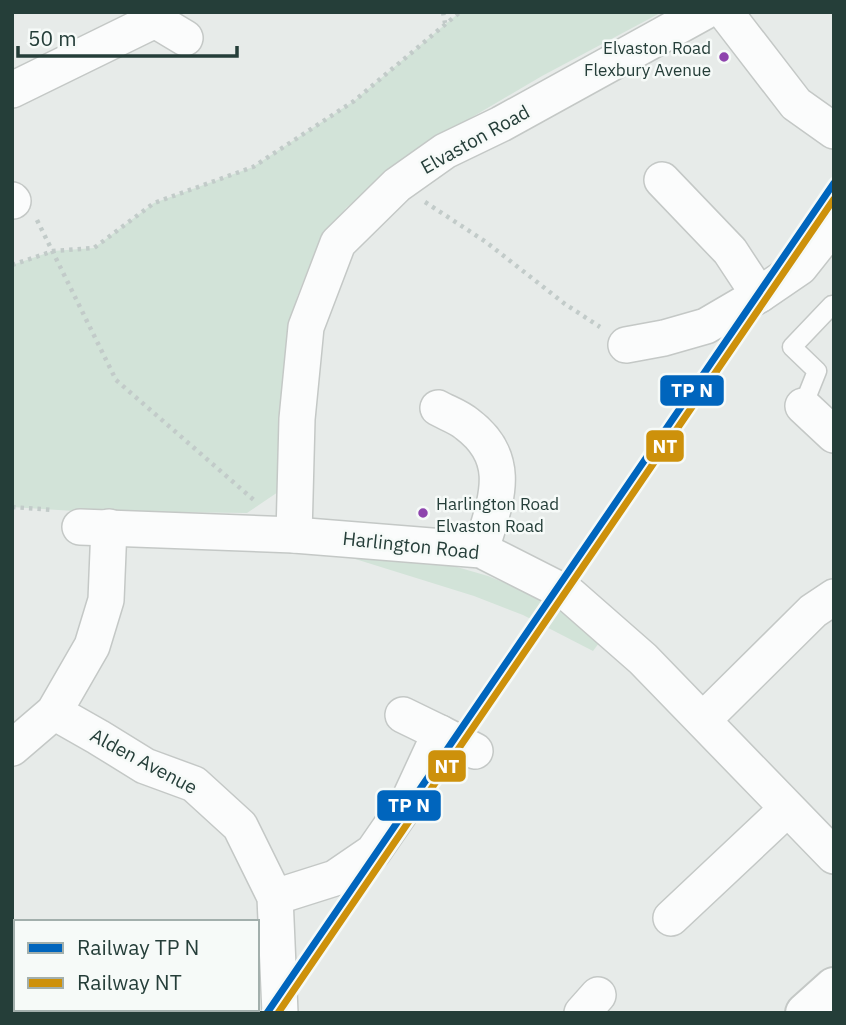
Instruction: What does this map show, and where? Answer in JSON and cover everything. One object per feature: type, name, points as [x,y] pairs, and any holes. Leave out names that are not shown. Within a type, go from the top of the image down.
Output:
[{"type":"street","name":"Elvaston Road","points":[[294,534],[297,419],[306,327],[338,243],[397,185],[445,151],[501,124],[704,12]]},
{"type":"street","points":[[725,12],[796,104],[834,131]]},
{"type":"street","points":[[12,90],[154,16],[185,38]]},
{"type":"street","points":[[662,180],[730,251],[759,295]]},
{"type":"street","points":[[626,345],[706,326],[800,267],[834,224]]},
{"type":"street","points":[[803,406],[834,435]]},
{"type":"street","points":[[438,408],[467,423],[483,439],[496,459],[496,498],[481,550]]},
{"type":"street","name":"Harlington Road","points":[[54,712],[92,646],[106,600],[95,527],[294,534],[481,550],[570,595],[643,659],[834,856]]},
{"type":"street","points":[[703,720],[813,611],[834,597]]},
{"type":"street","points":[[12,748],[54,712]]},
{"type":"street","name":"Alden Avenue","points":[[54,712],[145,766],[194,784],[240,826],[275,897],[280,1013]]},
{"type":"street","points":[[403,715],[474,751]]},
{"type":"street","points":[[275,897],[335,878],[373,852],[409,800],[440,733]]},
{"type":"street","points":[[671,918],[787,809]]},
{"type":"street","points":[[805,1013],[834,987]]},
{"type":"lane","points":[[803,406],[817,370],[792,347],[832,305]]},
{"type":"path","points":[[443,12],[445,23]]},
{"type":"path","points":[[12,265],[53,251],[94,248],[155,203],[253,167],[354,101],[460,12]]},
{"type":"path","points":[[397,185],[486,242],[565,304],[626,345]]},
{"type":"path","points":[[53,251],[116,380],[294,534]]},
{"type":"green space","points":[[460,12],[662,12],[542,76],[430,142],[346,208],[316,249],[297,297],[285,354],[281,490],[247,513],[74,511],[12,507],[12,265],[53,251],[94,248],[154,203],[253,167],[354,101]]},
{"type":"green space","points":[[352,558],[401,559],[450,565],[488,576],[532,594],[572,616],[599,643],[593,651],[523,615],[474,596]]},
{"type":"transit line","points":[[267,1013],[834,183]]},
{"type":"rail line","name":"NT","points":[[278,1013],[834,199]]},
{"type":"place","name":"Elvaston Road Flexbury Avenue","points":[[724,57]]},
{"type":"place","name":"Harlington Road Elvaston Road","points":[[423,513]]}]
